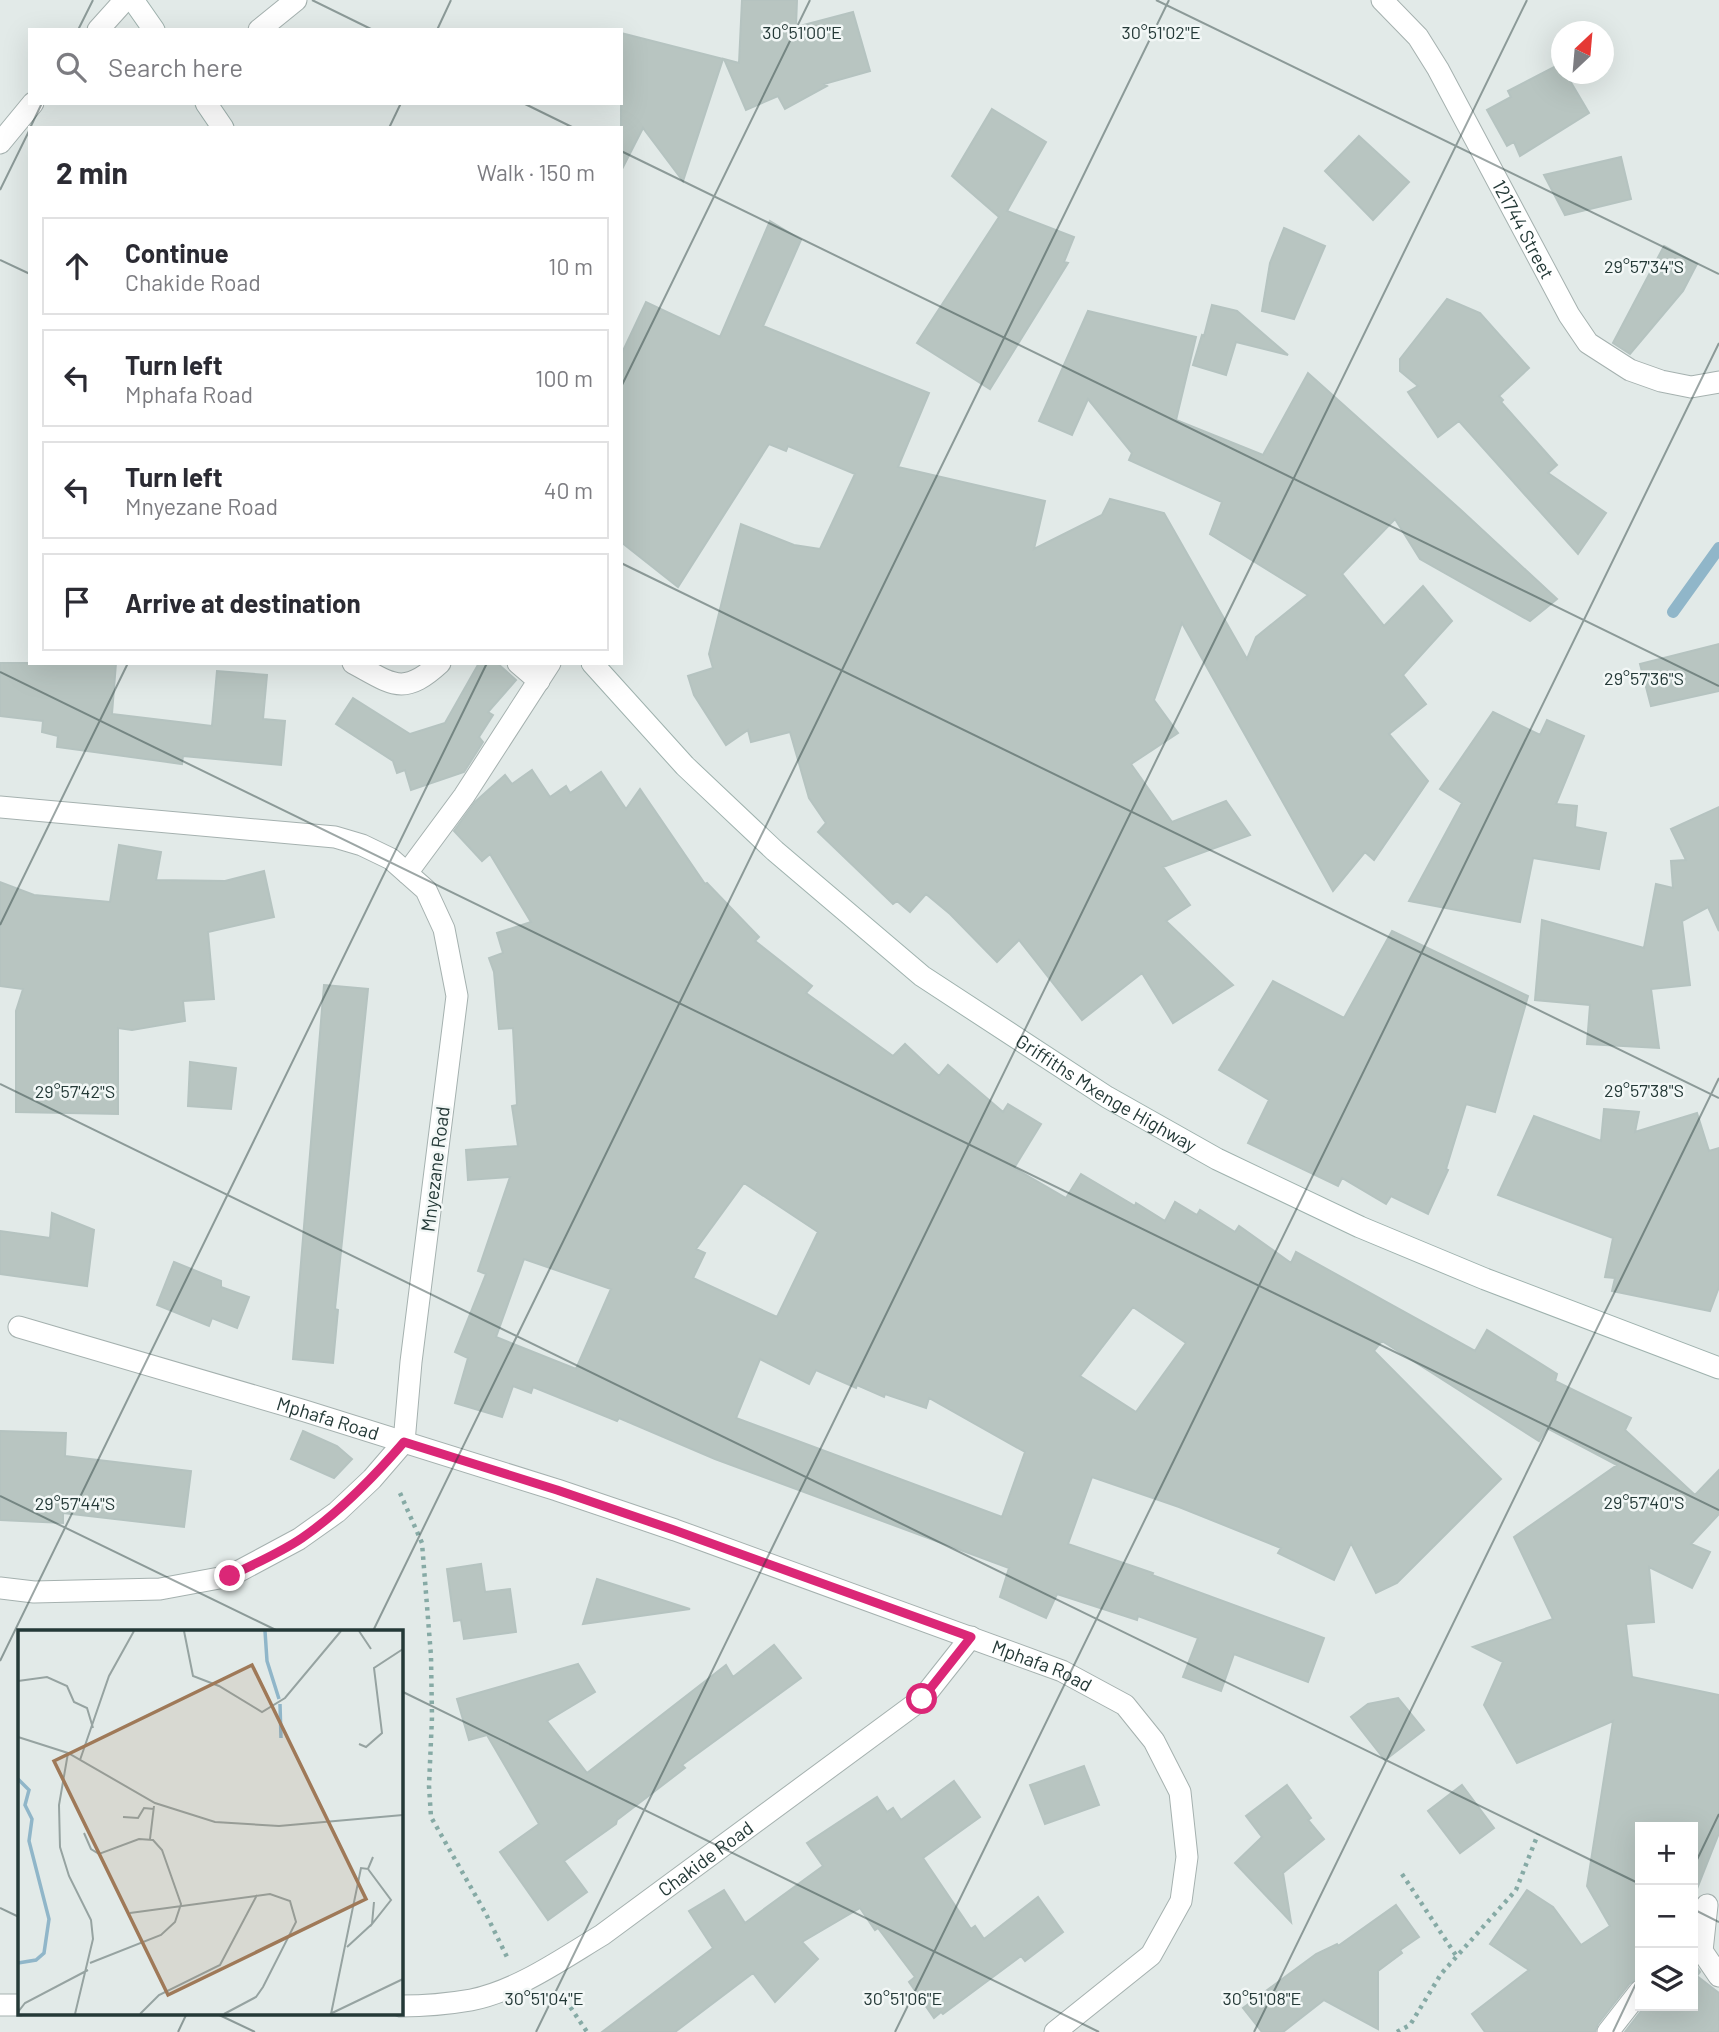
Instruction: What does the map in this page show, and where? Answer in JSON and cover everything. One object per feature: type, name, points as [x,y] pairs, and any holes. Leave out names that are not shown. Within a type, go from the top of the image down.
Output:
[{"type":"street","points":[[100,28],[125,0]]},
{"type":"street","points":[[133,0],[153,28]]},
{"type":"street","points":[[261,28],[296,0]]},
{"type":"street","name":"121744 Street","points":[[1382,0],[1418,37],[1438,69],[1556,291],[1588,343],[1630,370],[1661,382],[1690,387],[1719,382]]},
{"type":"street","points":[[0,143],[31,105]]},
{"type":"street","points":[[206,105],[222,126]]},
{"type":"street","points":[[357,665],[394,685],[412,683],[438,665]]},
{"type":"street","points":[[407,873],[464,796],[545,672],[524,665]]},
{"type":"street","name":"Griffiths Mxenge Highway","points":[[594,665],[685,766],[775,851],[922,976],[1107,1097],[1216,1159],[1360,1227],[1485,1279],[1719,1368]]},
{"type":"street","name":"Mnyezane Road","points":[[0,807],[335,836],[391,859],[426,890],[444,929],[457,996],[411,1362],[404,1442]]},
{"type":"street","name":"Mphafa Road","points":[[19,1327],[404,1442],[649,1521],[1062,1671],[1125,1704],[1154,1741],[1180,1791],[1187,1857],[1181,1901],[1151,1955],[1055,2032]]},
{"type":"street","points":[[0,1588],[34,1592],[160,1589],[230,1576],[309,1532],[337,1512],[404,1442]]},
{"type":"street","name":"Chakide Road","points":[[402,2006],[426,2006],[473,1999],[519,1982],[602,1935],[922,1699],[971,1637]]},
{"type":"street","points":[[1698,1917],[1713,1898]]},
{"type":"street","points":[[1713,1898],[1702,1951],[1719,1976]]},
{"type":"street","points":[[1608,2032],[1635,1997]]},
{"type":"street","points":[[0,2005],[18,2005]]},
{"type":"path","points":[[385,1464],[411,1514],[422,1543],[430,1656],[431,1817],[486,1914],[519,1982]]},
{"type":"path","points":[[1397,2032],[1410,2025],[1441,1974],[1516,1890],[1538,1834]]},
{"type":"path","points":[[1402,1874],[1457,1957]]},
{"type":"path","points":[[549,1967],[567,2005],[587,2032]]},
{"type":"building","points":[[742,0],[797,0],[796,27],[853,12],[870,71],[824,84],[827,86],[785,109],[778,96],[746,110],[724,59],[739,63]]},
{"type":"building","points":[[623,34],[723,59],[683,181],[643,128],[623,167]]},
{"type":"building","points":[[1551,69],[1551,84],[1572,84],[1589,113],[1520,156],[1514,142],[1507,146],[1487,110],[1511,97],[1508,91]]},
{"type":"building","points":[[992,109],[1046,142],[1007,211],[1074,237],[1064,262],[1068,263],[990,389],[917,343],[999,217],[952,176]]},
{"type":"building","points":[[1359,136],[1409,182],[1373,220],[1325,171]]},
{"type":"building","points":[[1621,157],[1631,199],[1565,215],[1544,175]]},
{"type":"building","points":[[770,221],[801,240],[763,326],[929,393],[898,467],[1045,501],[1034,549],[1102,515],[1110,499],[1164,513],[1247,659],[1256,637],[1308,595],[1210,534],[1222,502],[1129,460],[1132,453],[1088,399],[1072,435],[1039,421],[1088,311],[1196,337],[1176,420],[1263,455],[1308,373],[1557,599],[1530,621],[1420,559],[1395,519],[1342,574],[1384,626],[1423,586],[1452,621],[1403,675],[1426,704],[1389,734],[1428,781],[1374,860],[1365,852],[1333,891],[1182,623],[1154,700],[1178,733],[1131,764],[1172,822],[1226,801],[1250,835],[1163,867],[1190,905],[1166,921],[1233,985],[1173,1023],[1142,973],[1082,1020],[1019,940],[997,962],[950,914],[926,894],[910,912],[897,901],[893,904],[818,832],[826,823],[809,798],[790,732],[751,742],[748,730],[726,745],[694,695],[688,676],[713,668],[709,654],[741,524],[794,545],[820,549],[855,474],[788,446],[786,451],[769,444],[678,587],[623,544],[623,351],[646,302],[720,337]]},
{"type":"building","points":[[1284,228],[1325,246],[1294,319],[1262,311],[1270,263]]},
{"type":"building","points":[[1664,246],[1697,264],[1683,291],[1630,354],[1613,343]]},
{"type":"building","points":[[1447,299],[1480,313],[1529,368],[1499,396],[1503,400],[1501,402],[1557,465],[1548,473],[1606,513],[1578,554],[1459,421],[1438,437],[1408,392],[1418,386],[1400,371],[1400,359]]},
{"type":"building","points":[[1212,305],[1237,311],[1288,355],[1236,342],[1226,375],[1193,365]]},
{"type":"building","points":[[1719,644],[1719,691],[1651,706],[1640,664]]},
{"type":"building","points":[[0,663],[116,665],[112,714],[212,726],[217,671],[267,675],[263,719],[285,721],[281,765],[183,756],[182,764],[57,747],[58,736],[42,732],[43,721],[0,716]]},
{"type":"building","points":[[478,665],[499,665],[516,680],[488,712],[493,715],[479,737],[483,742],[464,772],[411,790],[405,770],[397,773],[393,761],[336,724],[353,698],[410,734],[445,723]]},
{"type":"building","points":[[1493,712],[1540,735],[1547,720],[1584,736],[1556,804],[1577,806],[1575,827],[1606,833],[1599,869],[1533,858],[1520,922],[1409,901],[1462,803],[1440,789]]},
{"type":"building","points":[[532,770],[550,797],[566,786],[570,793],[601,772],[626,809],[640,789],[705,884],[707,883],[759,937],[755,941],[812,986],[806,993],[893,1056],[905,1044],[939,1076],[948,1065],[1003,1112],[1008,1104],[1041,1124],[1014,1168],[1066,1198],[1081,1174],[1165,1221],[1175,1202],[1197,1215],[1200,1210],[1235,1232],[1239,1226],[1291,1263],[1296,1252],[1475,1351],[1487,1330],[1557,1374],[1555,1381],[1631,1418],[1625,1430],[1695,1495],[1719,1470],[1719,1514],[1691,1544],[1710,1552],[1692,1588],[1649,1567],[1654,1622],[1626,1624],[1632,1677],[1719,1695],[1719,1833],[1698,1886],[1698,1822],[1635,1822],[1635,1980],[1630,1983],[1598,2024],[1595,2032],[1485,2032],[1472,2014],[1529,1970],[1490,1944],[1527,1890],[1553,1907],[1581,1945],[1610,1926],[1587,1886],[1613,1721],[1517,1763],[1484,1705],[1503,1662],[1473,1647],[1553,1619],[1514,1537],[1617,1465],[1547,1428],[1539,1441],[1382,1341],[1374,1351],[1501,1479],[1397,1583],[1376,1593],[1351,1543],[1334,1580],[1278,1553],[1281,1548],[1179,1507],[1092,1477],[1068,1544],[1324,1638],[1308,1682],[1234,1654],[1221,1691],[1183,1677],[1198,1638],[1138,1616],[1137,1620],[1057,1594],[1046,1618],[1000,1597],[1009,1568],[715,1459],[619,1418],[617,1421],[533,1387],[531,1393],[513,1386],[502,1417],[455,1403],[468,1358],[455,1352],[486,1274],[478,1271],[510,1177],[468,1180],[466,1150],[518,1146],[512,1106],[517,1105],[513,1028],[499,1029],[494,972],[489,958],[503,953],[497,933],[531,922],[490,854],[482,861],[454,831],[475,802],[505,775],[512,784]],"holes":[[[744,1183],[818,1232],[777,1317],[693,1278],[705,1253],[696,1249]],[[524,1259],[611,1289],[576,1369],[496,1337]],[[1133,1307],[1186,1343],[1136,1412],[1080,1376]],[[760,1359],[809,1384],[816,1370],[856,1388],[857,1385],[884,1397],[885,1394],[926,1408],[929,1398],[1025,1452],[1002,1517],[736,1418]]]},
{"type":"building","points":[[1719,807],[1719,931],[1708,907],[1682,921],[1690,985],[1651,989],[1659,1048],[1587,1044],[1590,1005],[1535,1000],[1542,920],[1644,948],[1656,884],[1673,888],[1671,861],[1686,860],[1671,829]]},
{"type":"building","points":[[119,845],[161,852],[156,880],[225,881],[264,871],[274,917],[208,932],[214,999],[183,1001],[185,1021],[132,1030],[118,1028],[118,1114],[16,1112],[16,1011],[23,989],[0,986],[0,882],[34,895],[110,902]]},
{"type":"building","points":[[1392,931],[1528,996],[1495,1112],[1466,1104],[1446,1169],[1448,1170],[1428,1214],[1391,1196],[1386,1204],[1342,1178],[1338,1186],[1248,1143],[1269,1100],[1219,1070],[1273,981],[1344,1018]]},
{"type":"building","points":[[324,985],[368,989],[335,1309],[338,1310],[333,1363],[293,1359]]},
{"type":"building","points":[[190,1062],[236,1068],[231,1109],[188,1106]]},
{"type":"building","points":[[1604,1109],[1639,1112],[1635,1132],[1697,1113],[1709,1151],[1719,1148],[1719,1287],[1710,1311],[1612,1291],[1615,1278],[1605,1277],[1613,1238],[1498,1195],[1534,1116],[1601,1141]]},
{"type":"building","points":[[52,1213],[94,1230],[87,1286],[0,1274],[0,1231],[50,1238]]},
{"type":"building","points":[[174,1262],[221,1281],[221,1287],[249,1297],[237,1328],[212,1318],[209,1326],[157,1305]]},
{"type":"building","points":[[0,1431],[66,1433],[65,1456],[191,1471],[184,1527],[63,1513],[63,1523],[0,1520]]},
{"type":"building","points":[[303,1431],[337,1446],[352,1459],[334,1478],[291,1459]]},
{"type":"building","points":[[481,1564],[485,1592],[510,1589],[516,1632],[464,1639],[461,1620],[454,1621],[447,1569]]},
{"type":"building","points":[[597,1579],[690,1609],[583,1624]]},
{"type":"building","points":[[774,1645],[801,1678],[682,1765],[685,1768],[617,1820],[616,1824],[564,1861],[587,1892],[548,1920],[500,1852],[539,1824],[487,1735],[469,1740],[457,1699],[578,1664],[595,1692],[547,1721],[587,1773],[726,1665],[733,1677]]},
{"type":"building","points":[[1398,1698],[1424,1730],[1385,1760],[1351,1717],[1368,1704]]},
{"type":"building","points":[[1084,1766],[1099,1805],[1045,1824],[1030,1785]]},
{"type":"building","points":[[954,1781],[980,1817],[923,1858],[971,1929],[975,1926],[984,1939],[1038,1897],[1063,1932],[1025,1961],[1021,1956],[934,2018],[909,1982],[915,1977],[860,1908],[802,1942],[818,1959],[775,2002],[753,1973],[675,2032],[602,2032],[713,1948],[689,1911],[724,1890],[745,1923],[823,1866],[807,1843],[877,1797],[887,1812],[893,1808],[901,1820]]},
{"type":"building","points":[[1287,1785],[1311,1818],[1308,1820],[1324,1839],[1283,1873],[1291,1922],[1235,1863],[1262,1837],[1246,1816]]},
{"type":"building","points":[[1462,1785],[1494,1828],[1460,1853],[1428,1811]]},
{"type":"building","points":[[1396,1905],[1419,1937],[1400,1950],[1402,1953],[1378,1971],[1378,2029],[1324,2000],[1283,2032],[1262,2032],[1243,2008],[1316,1954],[1337,1944],[1338,1946]]},
{"type":"building","points":[[1698,1977],[1719,1993],[1719,2032],[1625,2032],[1641,2011],[1698,2011]]},
{"type":"waterway","points":[[1673,612],[1719,548]]},
{"type":"route","points":[[230,1576],[299,1539],[337,1512],[372,1479],[404,1442],[674,1530],[971,1637],[922,1699]]}]
